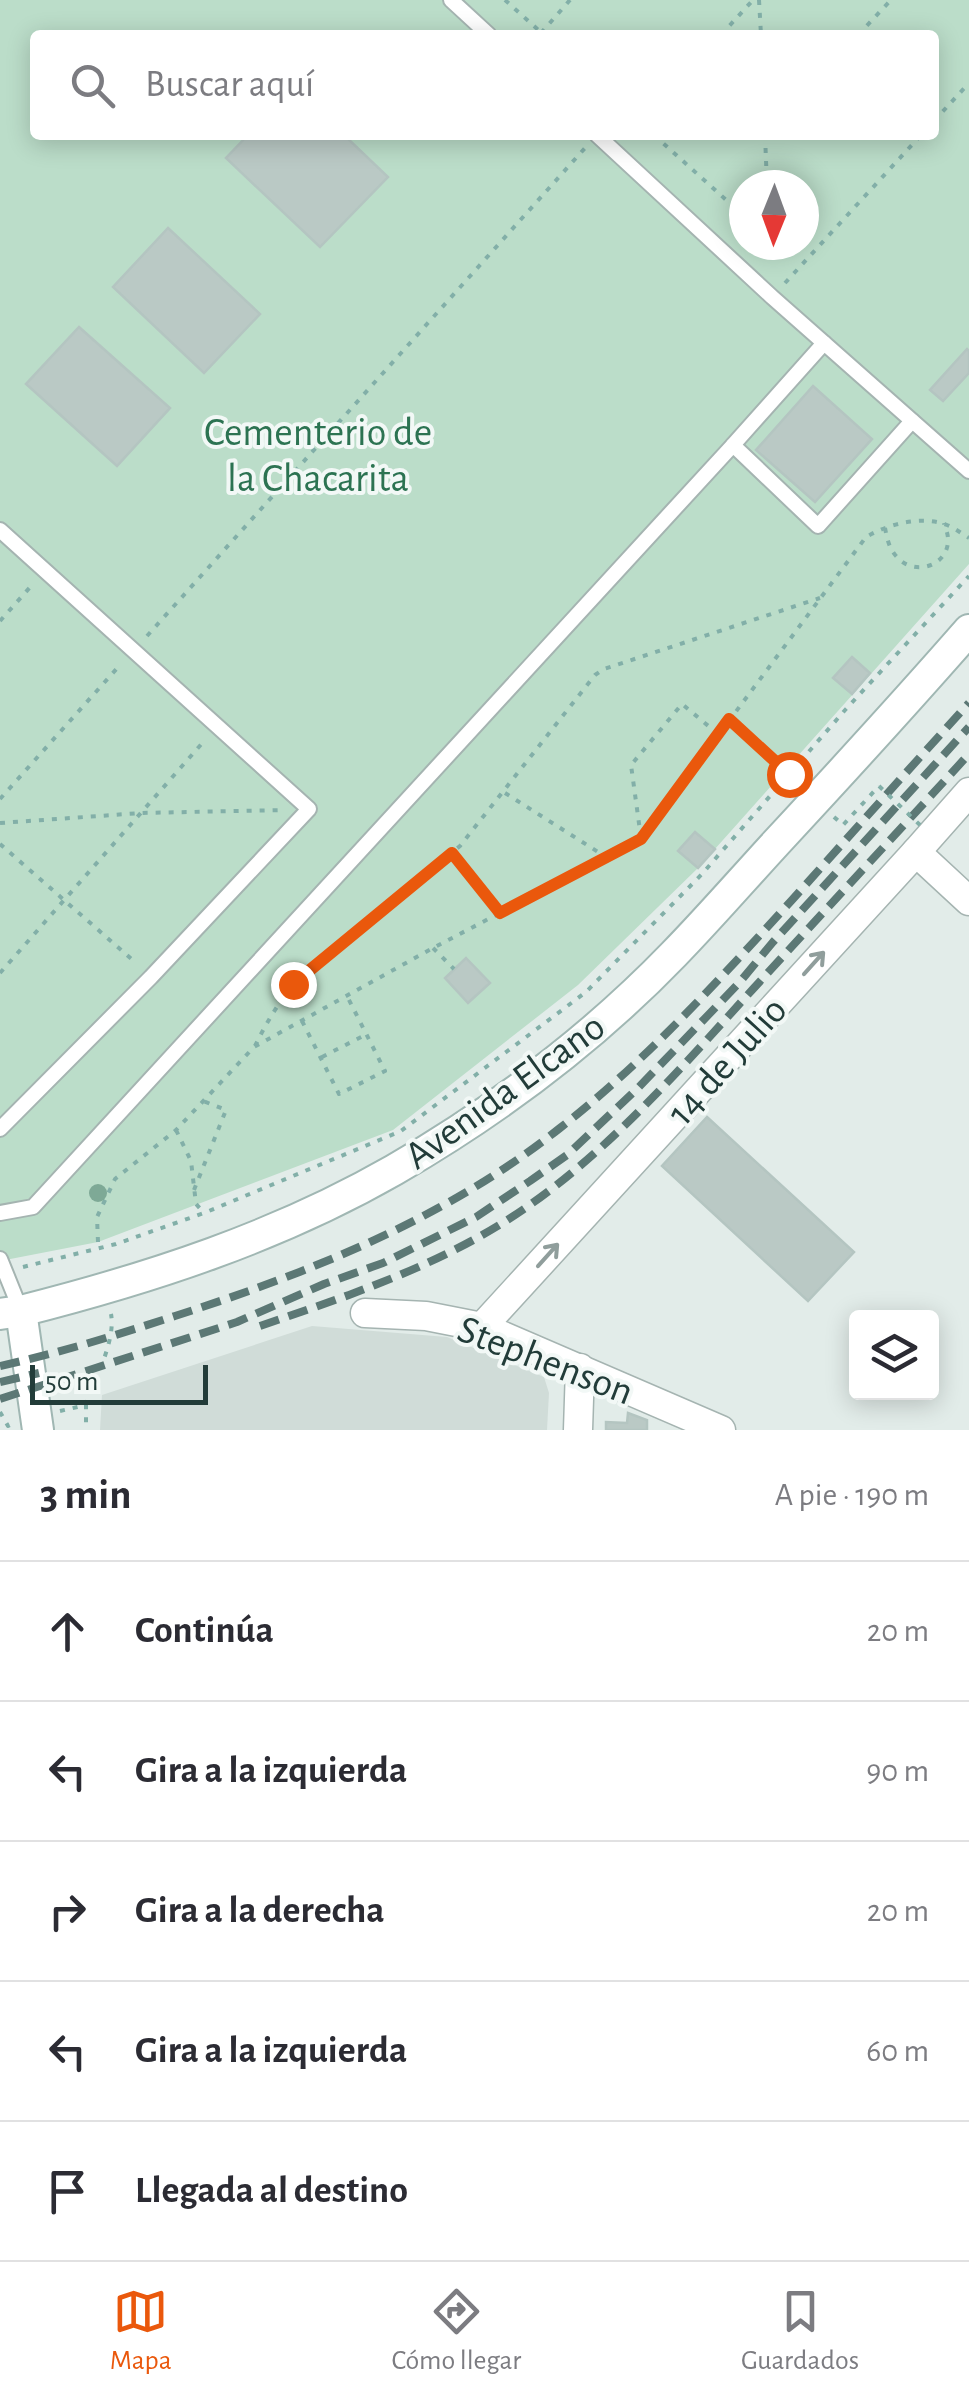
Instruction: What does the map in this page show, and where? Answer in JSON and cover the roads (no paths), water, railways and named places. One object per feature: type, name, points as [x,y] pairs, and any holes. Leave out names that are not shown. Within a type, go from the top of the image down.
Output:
[{"type":"main road","name":"Avenida Elcano","points":[[11,1313],[106,1289],[227,1249],[330,1204],[426,1150],[516,1091],[618,1008],[674,954],[969,630]]},
{"type":"main road","points":[[11,1313],[38,1430]]},
{"type":"street","name":"14 de Julio","points":[[482,1327],[918,839],[969,792]]},
{"type":"street","points":[[918,839],[969,901]]},
{"type":"street","name":"Stephenson","points":[[365,1313],[426,1316],[482,1327],[721,1430]]},
{"type":"street","points":[[578,1430],[580,1368]]},
{"type":"lane","points":[[452,0],[484,30]]},
{"type":"lane","points":[[602,140],[963,466],[969,448]]},
{"type":"lane","points":[[0,1213],[33,1208],[824,344]]},
{"type":"lane","points":[[733,445],[818,526],[912,420]]},
{"type":"lane","points":[[0,530],[309,809],[151,977],[0,1129]]},
{"type":"lane","points":[[2,1266],[11,1313]]},
{"type":"railway","points":[[0,1366],[153,1323],[277,1281],[424,1215],[517,1160],[592,1102],[681,1019],[969,703]]},
{"type":"railway","points":[[0,1399],[237,1322],[383,1263],[476,1217],[530,1181],[567,1155],[637,1089],[739,983],[969,727]]},
{"type":"railway","points":[[260,1326],[429,1262],[493,1229],[556,1186],[616,1134],[672,1077],[969,754]]},
{"type":"railway","points":[[0,1382],[39,1373]]},
{"type":"park label","name":"Cementerio de la Chacarita","points":[[318,454]]}]
